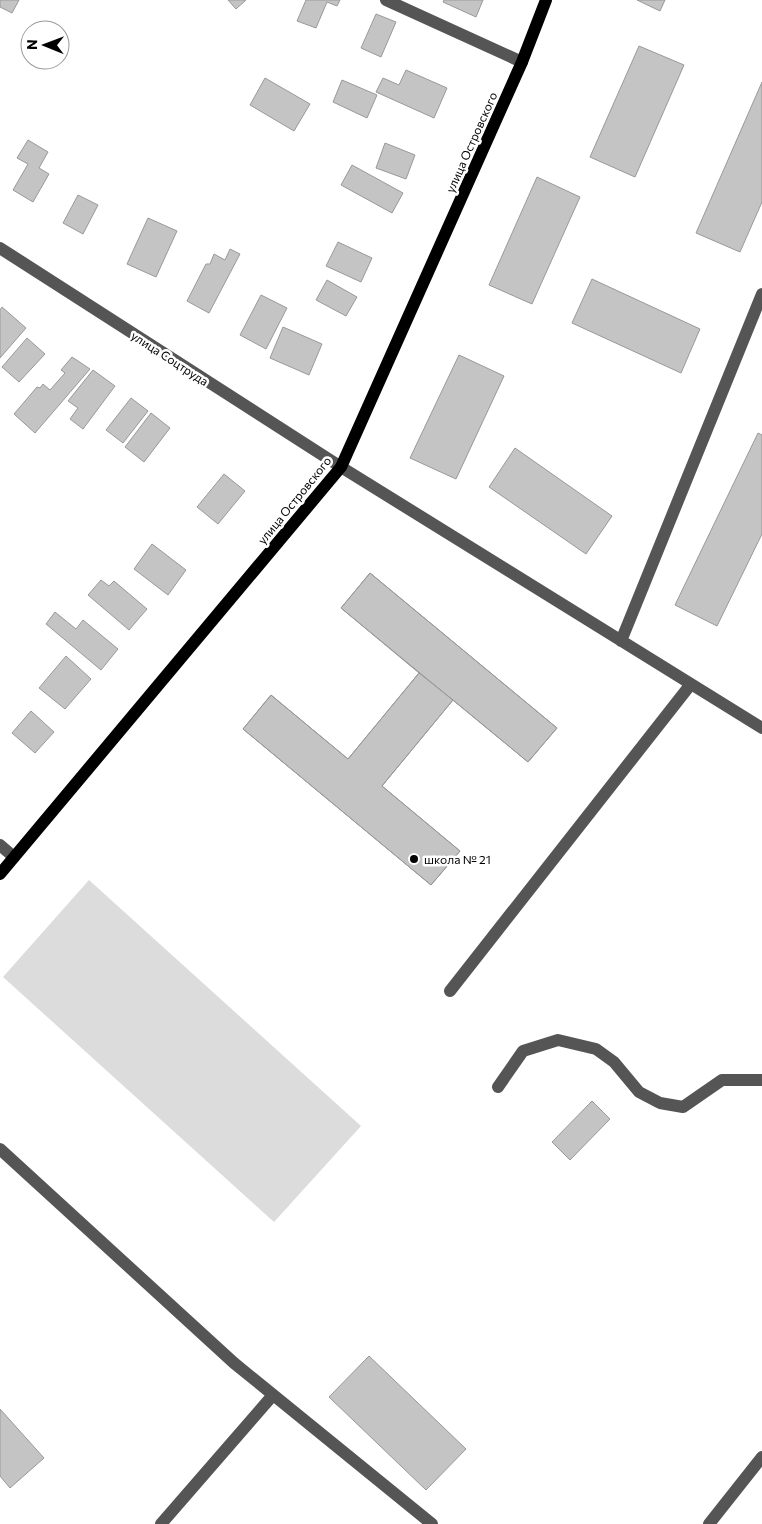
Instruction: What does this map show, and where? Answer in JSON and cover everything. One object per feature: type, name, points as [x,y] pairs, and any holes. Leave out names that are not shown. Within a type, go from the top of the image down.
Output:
[{"type":"main road","name":"улица Островского","points":[[0,874],[341,467],[522,62],[546,0]]},
{"type":"street","points":[[386,0],[522,62]]},
{"type":"street","name":"улица Соцтруда","points":[[0,248],[341,467],[762,728]]},
{"type":"street","points":[[621,640],[762,294]]},
{"type":"street","points":[[450,991],[691,684]]},
{"type":"street","points":[[0,844],[14,857]]},
{"type":"street","points":[[498,1087],[523,1051],[558,1040],[596,1049],[614,1062],[639,1092],[660,1103],[683,1107],[722,1080],[762,1080]]},
{"type":"street","points":[[0,1149],[227,1357],[432,1524]]},
{"type":"street","points":[[161,1524],[273,1394]]},
{"type":"street","points":[[709,1524],[762,1457]]},
{"type":"shaded area","points":[[89,880],[361,1126],[274,1222],[3,977]]},
{"type":"building","points":[[0,0],[19,0],[12,13],[0,7]]},
{"type":"building","points":[[228,0],[246,0],[236,9]]},
{"type":"building","points":[[306,0],[340,0],[337,6],[327,2],[316,28],[297,21]]},
{"type":"building","points":[[444,0],[483,0],[476,17],[443,2]]},
{"type":"building","points":[[637,0],[665,0],[660,11]]},
{"type":"building","points":[[376,14],[396,22],[381,57],[361,48]]},
{"type":"building","points":[[639,46],[684,65],[635,177],[590,157]]},
{"type":"building","points":[[406,70],[447,88],[434,118],[376,92],[383,78],[399,85]]},
{"type":"building","points":[[265,78],[310,104],[294,131],[250,105]]},
{"type":"building","points":[[342,80],[377,95],[367,118],[333,102]]},
{"type":"building","points":[[762,82],[762,202],[740,252],[696,233]]},
{"type":"building","points":[[28,140],[48,152],[39,168],[49,174],[33,202],[13,190],[28,164],[17,158]]},
{"type":"building","points":[[385,143],[415,155],[406,179],[376,168]]},
{"type":"building","points":[[352,165],[403,193],[392,213],[341,185]]},
{"type":"building","points":[[537,177],[580,197],[532,304],[489,285]]},
{"type":"building","points":[[78,195],[98,205],[83,234],[63,223]]},
{"type":"building","points":[[148,218],[177,231],[156,277],[127,264]]},
{"type":"building","points":[[338,242],[372,258],[361,282],[326,266]]},
{"type":"building","points":[[230,249],[240,254],[209,313],[187,301],[206,264],[210,264],[214,254],[225,260]]},
{"type":"building","points":[[592,279],[700,329],[681,373],[572,323]]},
{"type":"building","points":[[327,280],[357,297],[346,316],[316,300]]},
{"type":"building","points":[[261,295],[287,308],[266,349],[240,335]]},
{"type":"building","points":[[2,307],[26,328],[0,358],[0,310]]},
{"type":"building","points":[[283,327],[322,344],[309,375],[270,358]]},
{"type":"building","points":[[27,338],[45,354],[19,382],[2,367]]},
{"type":"building","points":[[459,355],[504,376],[456,479],[410,458]]},
{"type":"building","points":[[72,357],[90,369],[35,433],[14,414],[37,387],[40,388],[43,384],[50,390],[65,373],[61,370]]},
{"type":"building","points":[[93,370],[115,386],[83,429],[70,419],[78,408],[68,401]]},
{"type":"building","points":[[131,398],[148,411],[123,443],[106,430]]},
{"type":"building","points":[[151,413],[170,428],[144,462],[125,447]]},
{"type":"building","points":[[758,433],[762,435],[762,534],[717,626],[675,605]]},
{"type":"building","points":[[515,448],[612,516],[586,554],[489,487]]},
{"type":"building","points":[[224,474],[245,491],[218,524],[197,507]]},
{"type":"building","points":[[152,544],[186,570],[168,595],[134,569]]},
{"type":"building","points":[[370,573],[557,728],[528,762],[341,608]]},
{"type":"building","points":[[370,573],[557,728],[528,762],[453,700],[382,786],[460,851],[431,885],[243,729],[271,695],[348,759],[419,673],[341,608]]},
{"type":"building","points":[[101,580],[109,586],[114,581],[147,609],[129,630],[88,595]]},
{"type":"building","points":[[55,612],[76,629],[83,620],[118,649],[101,670],[46,624]]},
{"type":"building","points":[[66,656],[91,679],[65,709],[39,688]]},
{"type":"building","points":[[419,673],[453,700],[382,786],[460,851],[431,885],[243,729],[271,695],[348,759]]},
{"type":"building","points":[[31,711],[54,732],[35,753],[12,733]]},
{"type":"building","points":[[592,1101],[610,1119],[570,1160],[552,1142]]},
{"type":"building","points":[[369,1356],[466,1449],[426,1490],[329,1397]]},
{"type":"building","points":[[0,1409],[44,1458],[10,1488],[0,1476]]},
{"type":"place","name":"школа № 21","points":[[414,859]]}]
